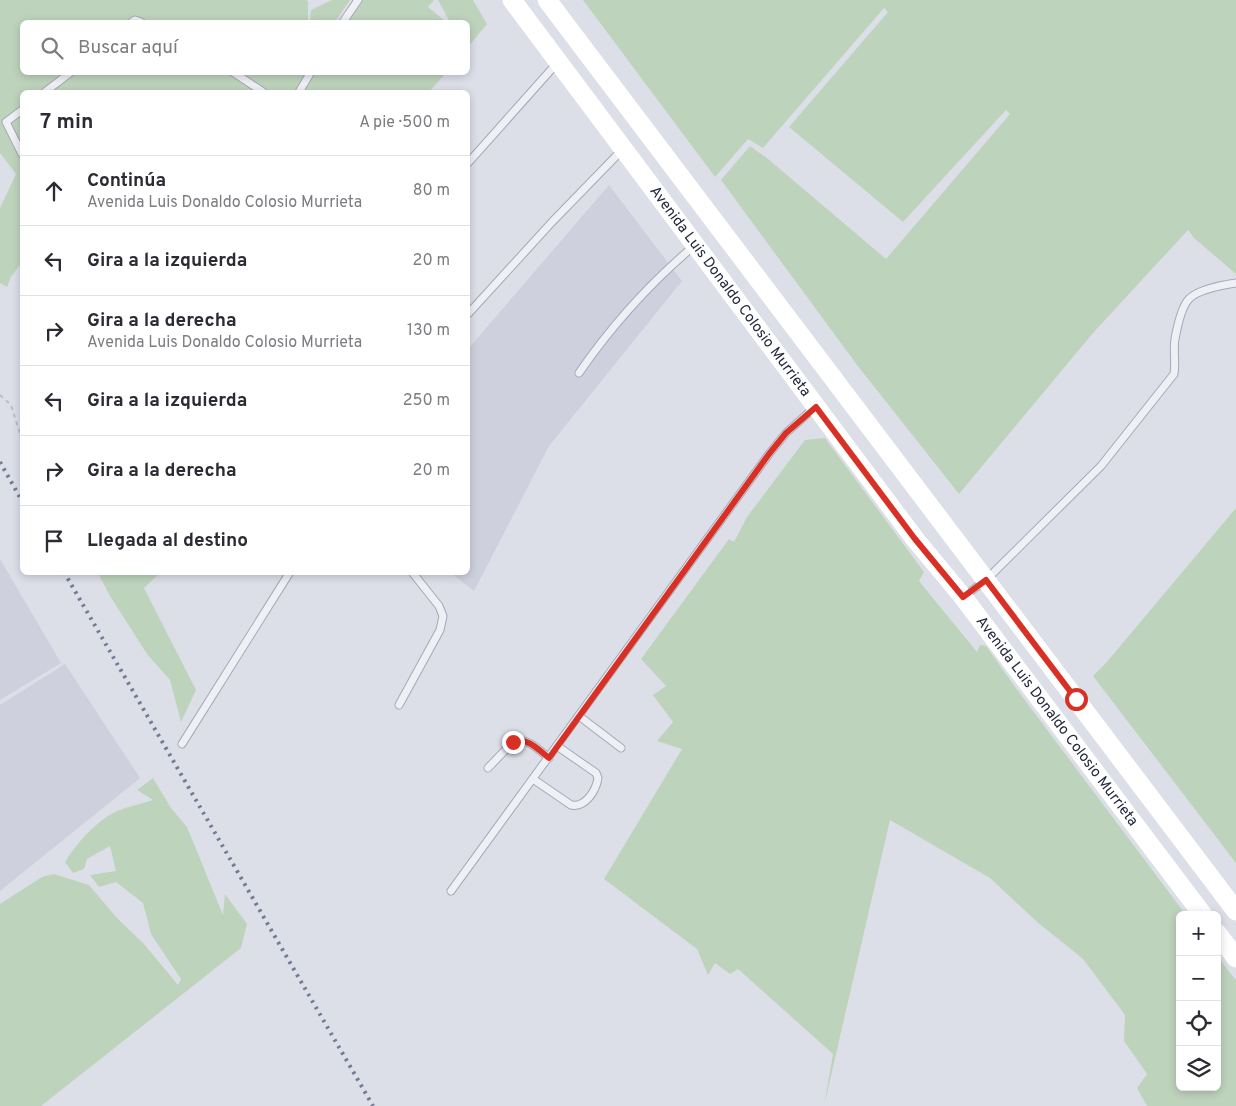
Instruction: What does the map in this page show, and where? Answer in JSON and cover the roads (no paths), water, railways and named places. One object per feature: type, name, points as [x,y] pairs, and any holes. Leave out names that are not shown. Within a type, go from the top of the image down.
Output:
[{"type":"main road","name":"Avenida Luis Donaldo Colosio Murrieta","points":[[512,0],[915,539],[963,597],[1200,911]]},
{"type":"main road","name":"Avenida Luis Donaldo Colosio Murrieta","points":[[548,0],[1236,911]]},
{"type":"main road","points":[[623,150],[647,132]]},
{"type":"main road","points":[[1221,938],[1236,958]]},
{"type":"lane","points":[[344,20],[358,0]]},
{"type":"lane","points":[[470,162],[558,62]]},
{"type":"lane","points":[[48,90],[67,75]]},
{"type":"lane","points":[[238,75],[260,90]]},
{"type":"lane","points":[[300,90],[309,75]]},
{"type":"lane","points":[[20,112],[6,122],[20,150]]},
{"type":"lane","points":[[470,312],[552,222],[623,150]]},
{"type":"lane","points":[[579,373],[598,345],[629,308],[672,265],[696,245]]},
{"type":"lane","points":[[963,597],[986,580],[1101,466],[1174,374],[1176,361],[1175,340],[1183,308],[1188,299],[1195,294],[1236,283]]},
{"type":"lane","points":[[451,891],[769,454],[786,433],[816,407]]},
{"type":"lane","points":[[182,744],[288,575]]},
{"type":"lane","points":[[398,704],[440,630],[443,616],[438,606],[414,575]]},
{"type":"lane","points":[[579,716],[621,748]]},
{"type":"lane","points":[[488,768],[513,742],[518,740],[524,740],[549,758]]},
{"type":"lane","points":[[533,779],[571,805],[578,806],[584,804],[597,784],[598,778],[596,773],[557,746]]},
{"type":"railway","points":[[0,462],[20,497]]},
{"type":"railway","points":[[66,575],[373,1106]]}]
